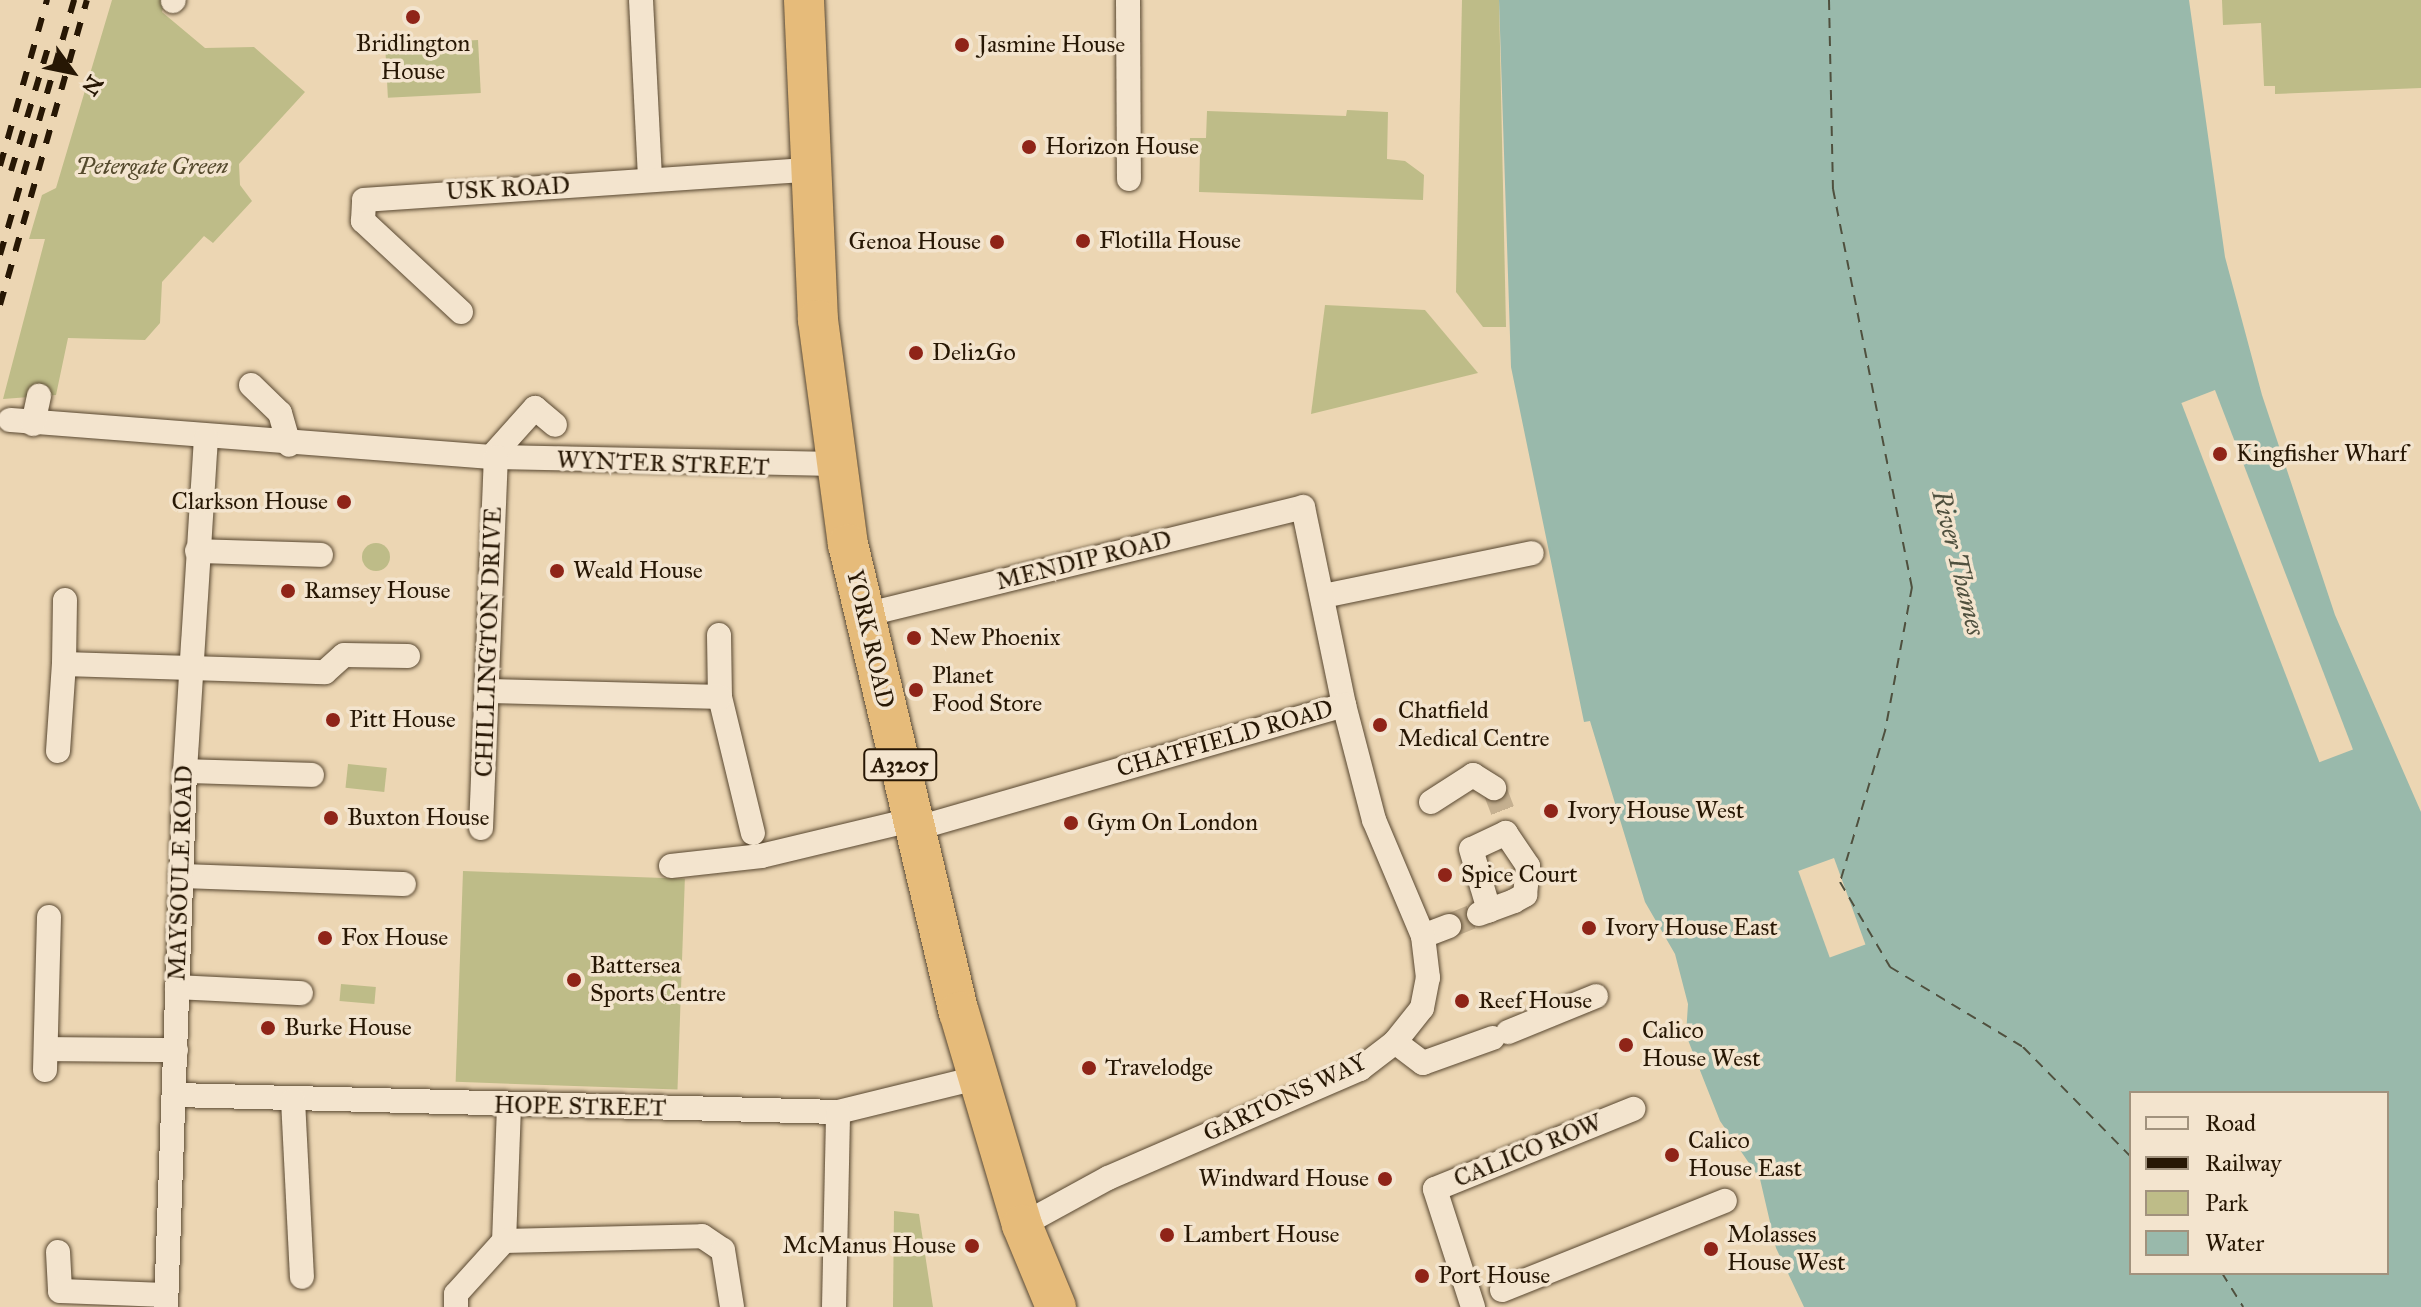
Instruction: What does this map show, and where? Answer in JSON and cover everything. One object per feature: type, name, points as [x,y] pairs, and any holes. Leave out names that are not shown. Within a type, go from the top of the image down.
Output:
[{"type":"highway","name":"YORK ROAD","points":[[804,0],[808,45],[809,170],[835,464],[864,615],[912,824],[980,1077],[1022,1225],[1056,1307]]},
{"type":"highway","name":"YORK ROAD","points":[[808,45],[813,0]]},
{"type":"street","points":[[641,0],[650,180]]},
{"type":"street","points":[[1128,0],[1129,179]]},
{"type":"street","name":"USK ROAD","points":[[461,312],[363,221],[364,200],[809,170]]},
{"type":"street","points":[[251,385],[280,413],[289,445]]},
{"type":"street","name":"WYNTER STREET","points":[[39,396],[22,422],[206,439],[494,457],[835,464]]},
{"type":"street","name":"WYNTER STREET","points":[[494,457],[535,408],[555,425]]},
{"type":"street","name":"MAYSOULE ROAD","points":[[166,1301],[176,1095],[185,771],[206,439]]},
{"type":"street","name":"CHILLINGTON DRIVE","points":[[481,828],[492,691],[494,457]]},
{"type":"street","name":"MENDIP ROAD","points":[[864,615],[1303,507]]},
{"type":"street","name":"CHATFIELD ROAD","points":[[671,866],[761,856],[912,824],[1344,705],[1303,507]]},
{"type":"street","points":[[197,551],[321,555]]},
{"type":"street","points":[[1323,596],[1532,553]]},
{"type":"street","points":[[58,751],[65,600]]},
{"type":"street","points":[[719,635],[720,697],[753,833]]},
{"type":"street","points":[[64,664],[330,672],[344,655],[408,656]]},
{"type":"street","points":[[492,691],[720,697]]},
{"type":"street","name":"GARTONS WAY","points":[[1022,1225],[1108,1178],[1360,1069],[1395,1042],[1422,1008],[1428,978],[1423,936],[1374,820],[1344,705]]},
{"type":"street","points":[[185,771],[312,775]]},
{"type":"street","points":[[1431,802],[1473,775],[1499,800],[1513,835],[1530,881],[1525,895],[1484,912],[1471,849],[1513,835]]},
{"type":"street","points":[[181,876],[404,884]]},
{"type":"street","points":[[49,917],[47,1059],[176,1050]]},
{"type":"street","points":[[1423,936],[1449,926]]},
{"type":"street","points":[[177,987],[301,993]]},
{"type":"street","points":[[1395,1042],[1423,1063],[1596,996]]},
{"type":"street","name":"HOPE STREET","points":[[176,1095],[509,1106],[838,1112],[980,1077]]},
{"type":"street","points":[[293,1100],[302,1277]]},
{"type":"street","points":[[456,1307],[456,1294],[504,1241],[509,1106]]},
{"type":"street","name":"CALICO ROW","points":[[1478,1300],[1434,1203],[1435,1189],[1633,1109]]},
{"type":"street","points":[[834,1307],[838,1112]]},
{"type":"street","points":[[1478,1300],[1725,1201]]},
{"type":"street","points":[[504,1241],[702,1236],[723,1250],[732,1307]]},
{"type":"street","points":[[58,1252],[60,1291],[166,1301]]},
{"type":"green space","name":"Petergate Green","points":[[112,0],[165,0],[162,12],[205,48],[254,47],[305,92],[239,164],[240,185],[252,201],[213,243],[204,236],[162,282],[160,323],[145,340],[68,338],[56,395],[3,399],[45,239],[29,239],[42,195],[56,188]]},
{"type":"green space","points":[[1462,0],[1499,0],[1506,327],[1483,327],[1456,292]]},
{"type":"green space","points":[[2222,0],[2421,0],[2421,88],[2275,94],[2275,86],[2264,86],[2261,23],[2223,25]]},
{"type":"green space","points":[[478,40],[481,93],[388,98],[385,45]]},
{"type":"green space","points":[[1347,110],[1388,112],[1387,159],[1405,161],[1424,175],[1423,200],[1199,192],[1200,153],[1189,152],[1190,138],[1206,138],[1207,111],[1346,116]]},
{"type":"green space","points":[[1325,305],[1425,310],[1478,373],[1311,414]]},
{"type":"green space","points":[[376,543],[386,547],[390,557],[386,567],[376,571],[366,567],[362,557],[366,547]]},
{"type":"green space","points":[[348,764],[387,768],[384,792],[345,788]]},
{"type":"green space","name":"Battersea Sports Centre","points":[[463,871],[685,879],[678,1090],[456,1082]]},
{"type":"green space","points":[[341,984],[376,987],[374,1004],[340,1001]]},
{"type":"green space","points":[[894,1211],[919,1214],[933,1307],[893,1307]]},
{"type":"water","name":"River Thames","points":[[1499,0],[2189,0],[2225,257],[2262,395],[2335,615],[2421,812],[2421,1307],[1804,1307],[1776,1248],[1760,1179],[1720,1121],[1686,1035],[1688,1004],[1675,954],[1645,902],[1590,721],[1584,722],[1511,367]]},
{"type":"pier","points":[[2215,390],[2353,749],[2319,762],[2181,403]]},
{"type":"pier","points":[[1834,858],[1865,944],[1830,957],[1798,871]]},
{"type":"ferry route","points":[[1829,0],[1833,189],[1912,587],[1885,731],[1840,882],[1890,967],[2023,1047],[2129,1155]]},
{"type":"ferry route","points":[[2223,1275],[2243,1307]]},
{"type":"tunnel","points":[[1494,788],[1503,811]]},
{"type":"tunnel","points":[[1449,926],[1479,914]]},
{"type":"railway","points":[[0,166],[47,0]]},
{"type":"railway","points":[[0,255],[74,0]]},
{"type":"railway","points":[[0,305],[87,0]]},
{"type":"railway","points":[[11,171],[49,44]]},
{"type":"place","name":"Bridlington House","points":[[413,17]]},
{"type":"place","name":"Jasmine House","points":[[962,45]]},
{"type":"place","name":"Horizon House","points":[[1029,147]]},
{"type":"place","name":"Flotilla House","points":[[1083,241]]},
{"type":"place","name":"Genoa House","points":[[997,242]]},
{"type":"place","name":"Deli2Go","points":[[916,353]]},
{"type":"place","name":"Kingfisher Wharf","points":[[2220,454]]},
{"type":"place","name":"Clarkson House","points":[[344,502]]},
{"type":"place","name":"Weald House","points":[[557,571]]},
{"type":"place","name":"Ramsey House","points":[[288,591]]},
{"type":"place","name":"New Phoenix","points":[[914,638]]},
{"type":"place","name":"Planet Food Store","points":[[916,690]]},
{"type":"place","name":"Pitt House","points":[[333,720]]},
{"type":"place","name":"Chatfield Medical Centre","points":[[1380,725]]},
{"type":"place","name":"Ivory House West","points":[[1551,811]]},
{"type":"place","name":"Buxton House","points":[[331,818]]},
{"type":"place","name":"Gym On London","points":[[1071,823]]},
{"type":"place","name":"Spice Court","points":[[1445,875]]},
{"type":"place","name":"Ivory House East","points":[[1589,928]]},
{"type":"place","name":"Fox House","points":[[325,938]]},
{"type":"place","name":"Battersea Sports Centre","points":[[574,980]]},
{"type":"place","name":"Reef House","points":[[1462,1001]]},
{"type":"place","name":"Burke House","points":[[268,1028]]},
{"type":"place","name":"Calico House West","points":[[1626,1045]]},
{"type":"place","name":"Travelodge","points":[[1089,1068]]},
{"type":"place","name":"Calico House East","points":[[1672,1155]]},
{"type":"place","name":"Windward House","points":[[1385,1179]]},
{"type":"place","name":"Lambert House","points":[[1167,1235]]},
{"type":"place","name":"McManus House","points":[[972,1246]]},
{"type":"place","name":"Molasses House West","points":[[1711,1249]]},
{"type":"place","name":"Port House","points":[[1422,1276]]}]
